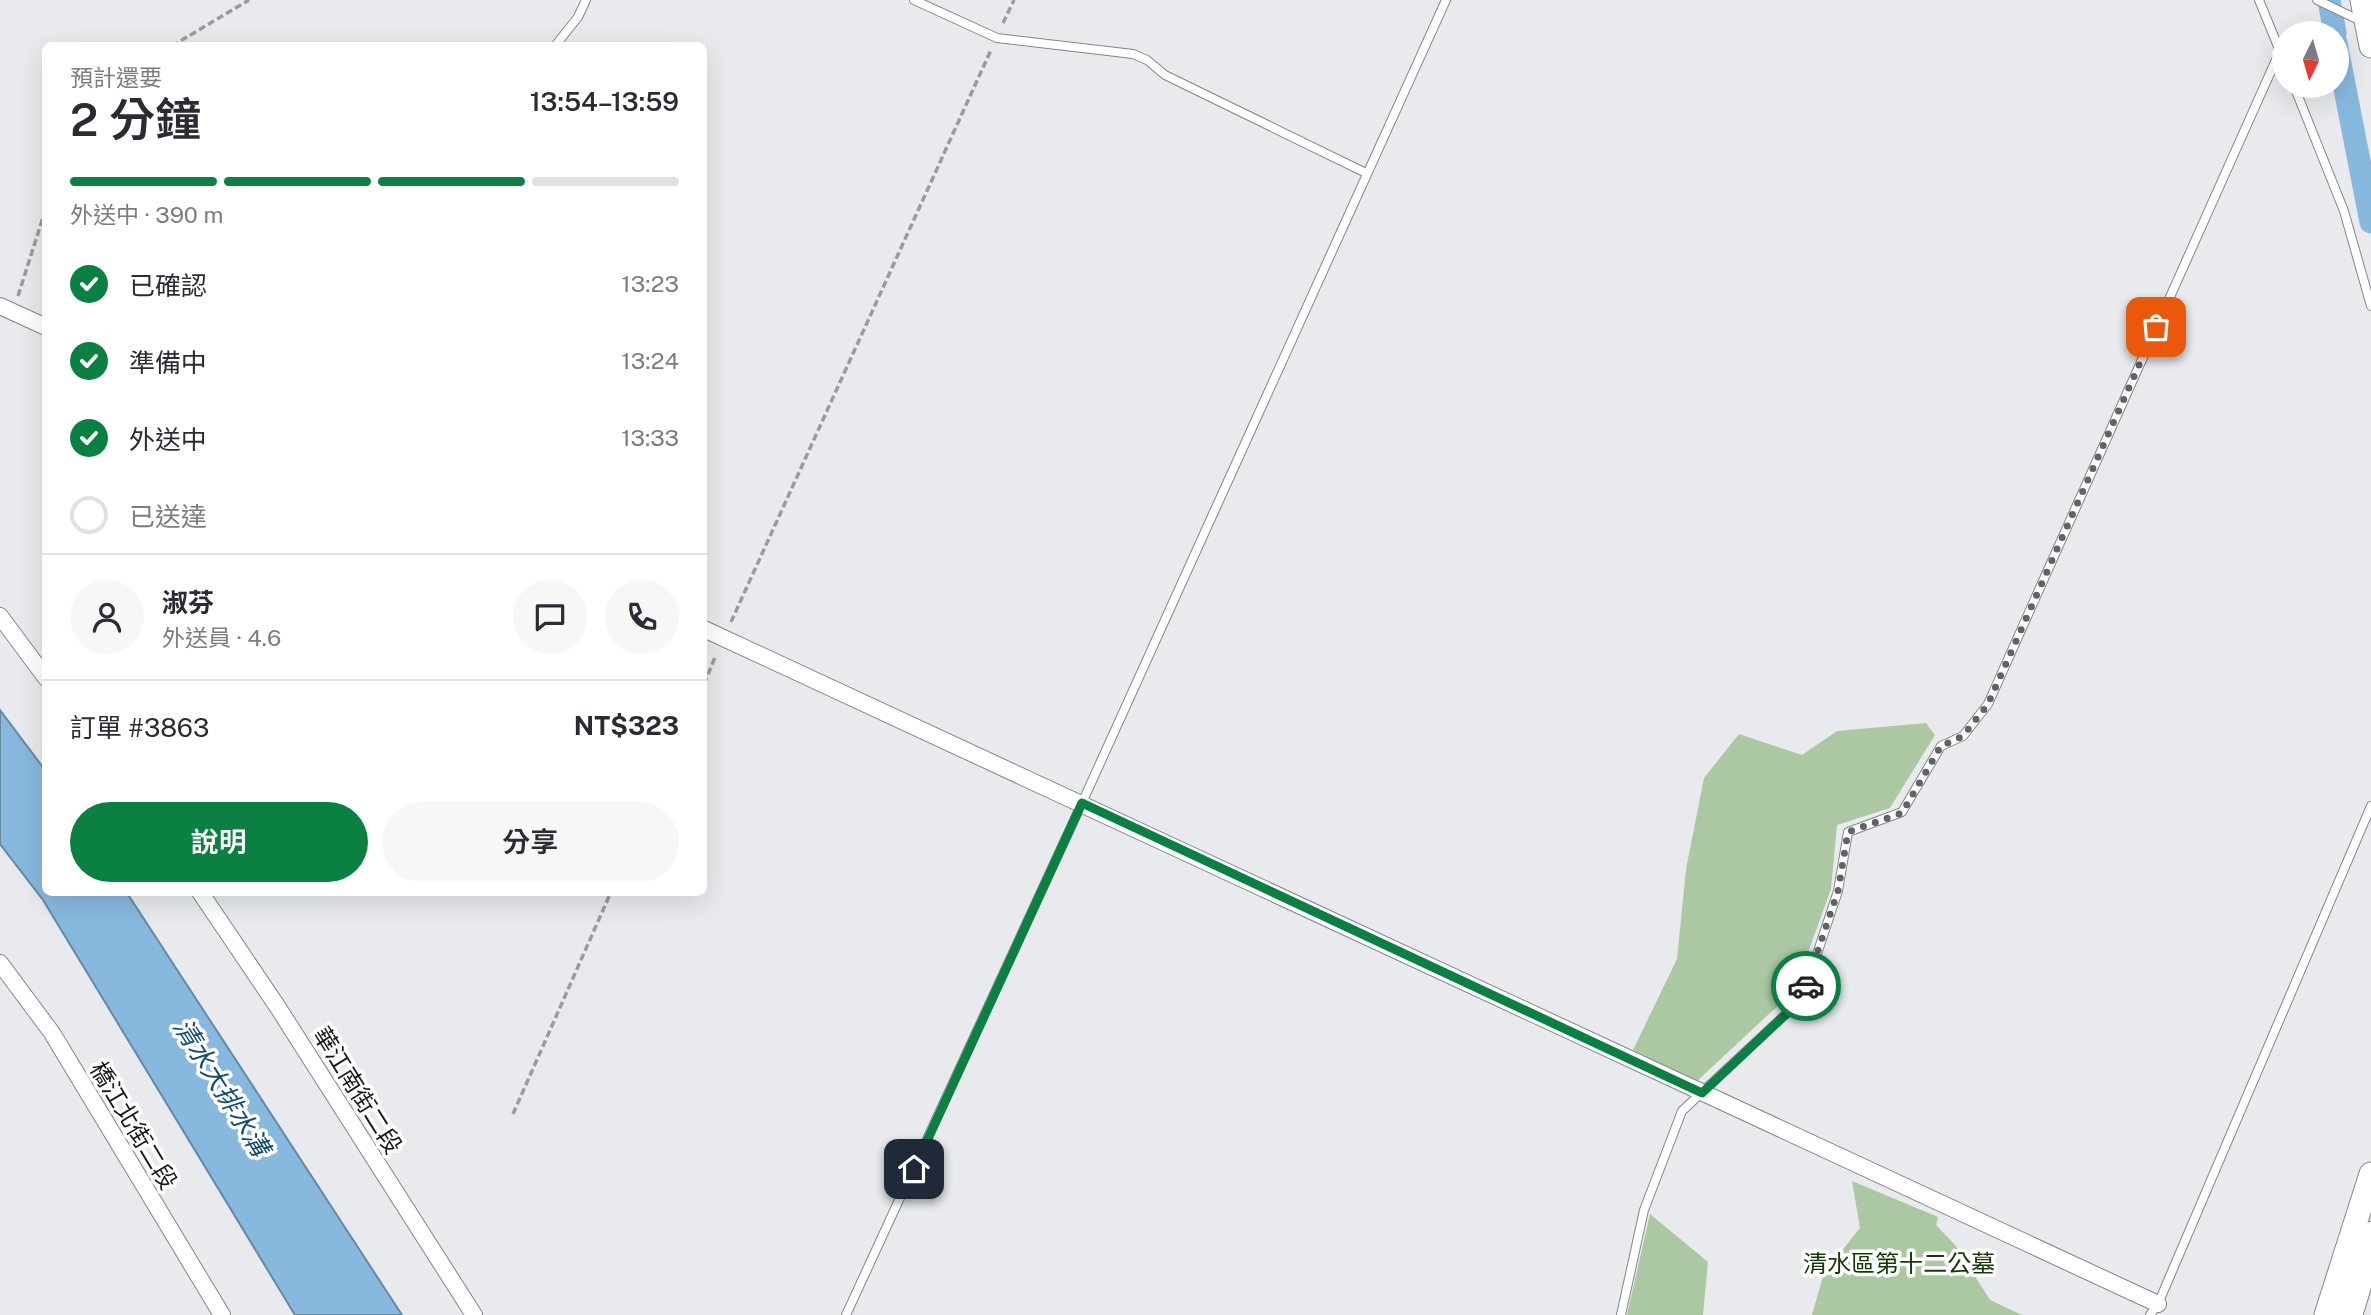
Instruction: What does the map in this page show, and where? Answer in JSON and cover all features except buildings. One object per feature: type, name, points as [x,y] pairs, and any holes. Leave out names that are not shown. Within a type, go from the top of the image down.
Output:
[{"type":"highway","points":[[2347,1315],[2371,1237]]},
{"type":"street","points":[[2358,12],[2371,46]]},
{"type":"street","points":[[6,309],[42,325]]},
{"type":"street","points":[[0,616],[42,673]]},
{"type":"street","points":[[707,630],[1702,1093],[2154,1310]]},
{"type":"street","name":"華江南街二段","points":[[203,896],[277,1006],[474,1315]]},
{"type":"street","name":"橋江北街二段","points":[[0,963],[52,1033],[222,1315]]},
{"type":"street","points":[[2326,1315],[2371,1174]]},
{"type":"lane","points":[[558,42],[578,17],[586,0]]},
{"type":"lane","points":[[914,0],[996,38],[1133,54],[1147,60],[1165,75],[1366,173]]},
{"type":"lane","points":[[846,1315],[1082,803],[1446,0]]},
{"type":"lane","points":[[2259,0],[2272,32]]},
{"type":"lane","points":[[2317,0],[2358,12]]},
{"type":"lane","points":[[1621,1315],[1644,1210],[1682,1111],[1802,999],[1838,891],[1848,832],[1902,813],[1941,746],[1963,736],[1988,704],[2272,69]]},
{"type":"lane","points":[[2299,98],[2344,211],[2371,306]]},
{"type":"lane","points":[[2154,1310],[2371,806]]},
{"type":"path","points":[[179,42],[249,0]]},
{"type":"path","points":[[707,677],[1014,0]]},
{"type":"path","points":[[6,309],[42,218]]},
{"type":"path","points":[[513,1114],[609,896]]},
{"type":"green space","points":[[1926,723],[1935,735],[1890,808],[1837,825],[1831,889],[1802,969],[1785,999],[1696,1082],[1633,1050],[1677,959],[1686,869],[1704,778],[1739,734],[1802,755],[1837,731]]},
{"type":"green space","name":"清水區第十二公墓","points":[[1852,1181],[1938,1217],[1936,1225],[1955,1245],[1990,1300],[2022,1315],[1812,1315],[1824,1273],[1860,1228]]},
{"type":"green space","points":[[1650,1214],[1708,1262],[1703,1315],[1627,1315]]},
{"type":"water","name":"清水大排水溝","points":[[0,710],[42,766],[42,896],[129,896],[402,1315],[295,1315],[43,900],[0,844]]},
{"type":"waterway","points":[[2329,0],[2333,21]]},
{"type":"waterway","points":[[2347,98],[2371,222]]},
{"type":"way so far","points":[[1806,986],[1838,891],[1848,832],[1902,813],[1941,746],[1963,736],[1988,704],[2156,327]]},
{"type":"route","points":[[914,1169],[1082,803],[1702,1093],[1802,999],[1806,986]]}]
